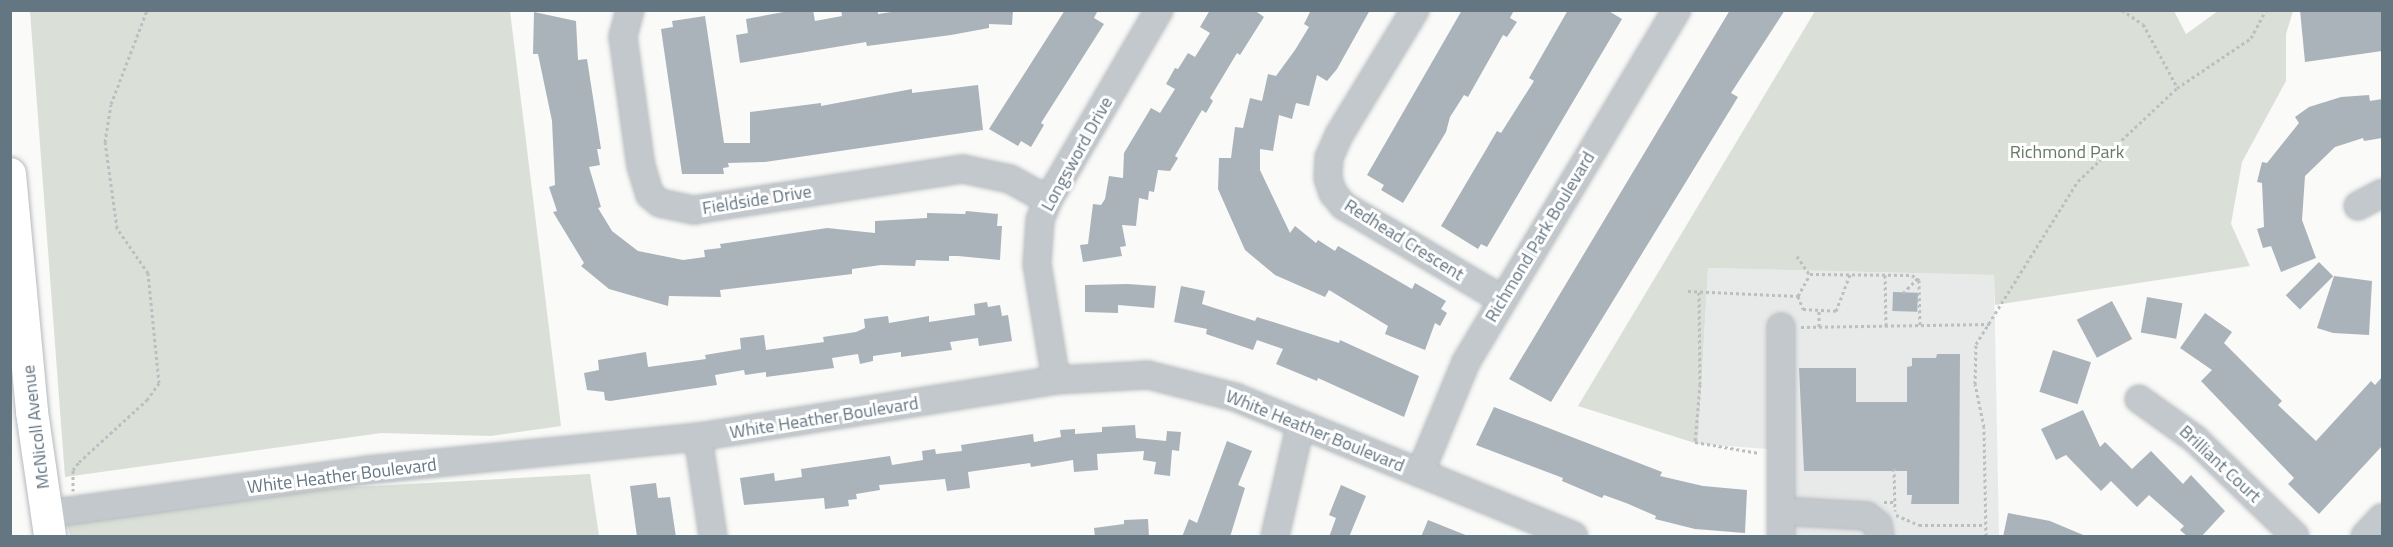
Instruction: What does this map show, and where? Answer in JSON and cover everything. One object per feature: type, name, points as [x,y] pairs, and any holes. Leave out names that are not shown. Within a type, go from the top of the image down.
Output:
[{"type":"main road","name":"McNicoll Avenue","points":[[10,174],[32,412],[48,525]]},
{"type":"street","name":"Fieldside Drive","points":[[630,10],[623,37],[641,166],[650,195],[660,203],[694,210],[963,169],[1010,179],[1048,200]]},
{"type":"street","name":"Longsword Drive","points":[[1056,380],[1036,248],[1048,200],[1160,10]]},
{"type":"street","name":"Redhead Crescent","points":[[1415,10],[1339,135],[1329,157],[1328,178],[1333,193],[1344,206],[1501,299]]},
{"type":"street","name":"Richmond Park Boulevard","points":[[1420,473],[1466,362],[1501,299],[1677,10]]},
{"type":"street","points":[[2358,206],[2382,193]]},
{"type":"street","points":[[1781,327],[1781,537]]},
{"type":"street","name":"White Heather Boulevard","points":[[48,525],[368,470],[698,437],[1056,380],[1148,375],[1234,397],[1300,427],[1420,473],[1521,527],[1574,537]]},
{"type":"street","name":"Brilliant Court","points":[[2139,399],[2194,439],[2295,537]]},
{"type":"street","points":[[1275,537],[1300,427]]},
{"type":"street","points":[[698,437],[712,537]]},
{"type":"street","points":[[1781,511],[1867,516],[1887,531]]},
{"type":"street","points":[[2365,537],[2382,518]]},
{"type":"path","points":[[73,496],[72,479],[79,462],[147,400],[159,383],[147,273],[117,228],[105,142],[111,104],[147,10]]},
{"type":"path","points":[[2122,10],[2143,24],[2177,88]]},
{"type":"path","points":[[1986,537],[1984,427],[1974,356],[1976,344],[1991,324],[2073,186],[2177,88],[2251,38],[2266,10]]},
{"type":"path","points":[[1797,256],[1809,274]]},
{"type":"path","points":[[1809,274],[1918,278]]},
{"type":"path","points":[[1809,274],[1798,296],[1801,308],[1819,310],[1839,308],[1850,274]]},
{"type":"path","points":[[1885,275],[1886,327]]},
{"type":"path","points":[[1918,278],[1920,326]]},
{"type":"path","points":[[1903,292],[1918,278]]},
{"type":"path","points":[[1688,291],[1798,296]]},
{"type":"path","points":[[1699,292],[1700,378],[1695,442],[1781,456]]},
{"type":"path","points":[[1819,310],[1820,327]]},
{"type":"path","points":[[1781,327],[1991,324]]},
{"type":"path","points":[[1887,531],[1895,515],[1894,468]]},
{"type":"path","points":[[1873,502],[1894,502]]},
{"type":"path","points":[[1895,515],[1919,525],[1985,525]]},
{"type":"shaded area","points":[[1708,268],[1994,275],[1999,536],[1769,536],[1768,449],[1698,444]]},
{"type":"green space","points":[[30,11],[510,11],[561,426],[491,436],[381,433],[65,477]]},
{"type":"green space","name":"Richmond Park","points":[[1815,11],[2174,11],[2186,34],[2218,11],[2293,11],[2286,34],[2286,81],[2242,162],[2231,224],[2250,266],[1995,305],[1994,275],[1708,268],[1698,444],[1578,406]]},
{"type":"green space","points":[[590,474],[599,536],[70,536],[67,521],[335,488]]},
{"type":"building","points":[[794,10],[813,10],[815,21],[842,16],[841,10],[878,10],[878,14],[904,10],[1013,10],[1012,25],[989,24],[989,28],[951,35],[867,46],[866,42],[740,63],[736,35],[748,33],[746,19]]},
{"type":"building","points":[[1065,10],[1098,10],[1094,18],[1104,24],[1041,123],[1044,125],[1031,147],[1021,141],[1018,146],[989,129]]},
{"type":"building","points":[[1210,10],[1254,10],[1264,17],[1240,55],[1237,53],[1210,98],[1213,101],[1206,113],[1202,110],[1175,156],[1178,158],[1170,171],[1158,170],[1154,192],[1149,191],[1148,200],[1139,198],[1136,226],[1122,225],[1126,246],[1120,247],[1122,256],[1083,262],[1080,245],[1088,244],[1093,204],[1101,205],[1105,199],[1109,176],[1123,178],[1124,153],[1151,108],[1160,113],[1175,89],[1166,84],[1175,68],[1178,69],[1188,53],[1195,57],[1210,33],[1200,27]]},
{"type":"building","points":[[1311,10],[1370,10],[1337,69],[1327,81],[1317,75],[1309,106],[1296,103],[1292,119],[1279,115],[1273,151],[1260,149],[1260,170],[1290,233],[1295,226],[1316,243],[1318,240],[1335,251],[1338,246],[1412,289],[1415,283],[1446,301],[1441,309],[1447,313],[1440,326],[1435,323],[1425,350],[1385,334],[1388,326],[1329,290],[1325,297],[1275,275],[1245,250],[1218,189],[1219,158],[1231,158],[1235,127],[1243,128],[1250,98],[1262,101],[1268,74],[1276,76],[1295,50],[1309,27],[1304,24]]},
{"type":"building","points":[[1462,10],[1514,10],[1510,18],[1517,22],[1507,37],[1503,35],[1468,97],[1464,95],[1450,117],[1446,132],[1403,203],[1381,190],[1384,185],[1367,175]]},
{"type":"building","points":[[1568,10],[1607,10],[1622,19],[1487,247],[1481,244],[1478,249],[1441,226],[1497,131],[1501,133],[1534,81],[1529,78]]},
{"type":"building","points":[[1730,10],[1785,10],[1731,93],[1738,97],[1551,402],[1509,379]]},
{"type":"building","points":[[2300,10],[2382,10],[2382,51],[2305,62]]},
{"type":"building","points":[[534,12],[576,21],[578,60],[587,59],[601,149],[597,149],[600,165],[589,167],[601,207],[598,208],[612,231],[638,251],[683,260],[705,257],[704,250],[721,248],[720,244],[827,228],[875,233],[875,221],[927,218],[927,213],[965,214],[966,211],[998,214],[997,226],[1002,226],[1000,260],[949,256],[949,261],[916,260],[915,266],[881,265],[852,269],[852,274],[720,290],[721,297],[669,296],[668,306],[609,289],[581,266],[584,263],[553,212],[557,211],[549,187],[555,185],[552,121],[538,54],[533,54]]},
{"type":"building","points":[[705,16],[724,143],[750,143],[750,112],[821,103],[821,106],[912,89],[912,93],[978,85],[983,130],[765,162],[728,163],[729,167],[723,168],[724,174],[682,174],[661,29],[673,27],[672,21]]},
{"type":"building","points":[[2369,95],[2370,101],[2382,99],[2382,138],[2364,141],[2363,138],[2335,147],[2305,176],[2302,220],[2316,258],[2281,272],[2271,246],[2263,248],[2257,229],[2264,227],[2262,183],[2257,182],[2262,162],[2267,163],[2299,123],[2295,117],[2309,107],[2341,97]]},
{"type":"building","points":[[2319,262],[2333,276],[2300,309],[2286,295]]},
{"type":"building","points":[[2334,276],[2372,281],[2369,335],[2333,333],[2317,328]]},
{"type":"building","points":[[1085,285],[1156,286],[1154,308],[1118,305],[1118,313],[1085,312]]},
{"type":"building","points":[[1181,286],[1205,291],[1202,304],[1255,321],[1257,317],[1339,343],[1340,340],[1419,376],[1404,417],[1318,378],[1317,381],[1276,364],[1283,349],[1257,340],[1253,350],[1206,334],[1207,329],[1174,322]]},
{"type":"building","points":[[1893,292],[1918,293],[1917,312],[1892,311]]},
{"type":"building","points":[[2147,297],[2182,303],[2176,339],[2141,332]]},
{"type":"building","points":[[2112,301],[2132,339],[2097,358],[2077,320]]},
{"type":"building","points":[[987,302],[988,307],[1000,305],[1002,316],[1008,315],[1012,341],[979,346],[978,338],[950,342],[952,350],[901,357],[901,352],[873,356],[873,361],[860,364],[858,354],[832,358],[834,368],[766,377],[766,372],[745,375],[744,370],[715,375],[717,385],[610,401],[605,400],[604,392],[587,390],[584,373],[599,370],[598,360],[646,352],[648,367],[706,359],[705,355],[741,349],[740,338],[764,335],[766,350],[824,342],[823,337],[856,332],[865,328],[864,319],[888,316],[889,323],[929,316],[929,322],[975,315],[974,304]]},
{"type":"building","points":[[2205,313],[2232,332],[2224,343],[2282,401],[2278,405],[2316,441],[2371,381],[2375,385],[2382,377],[2382,446],[2319,514],[2288,484],[2294,478],[2201,381],[2212,370],[2180,348]]},
{"type":"building","points":[[2053,350],[2091,362],[2077,404],[2039,392]]},
{"type":"building","points":[[1937,354],[1960,354],[1959,504],[1911,504],[1912,495],[1907,495],[1907,471],[1804,471],[1799,368],[1856,368],[1856,402],[1907,402],[1907,367],[1912,366],[1912,358],[1936,358]]},
{"type":"building","points":[[1494,407],[1662,472],[1660,476],[1703,486],[1747,490],[1745,533],[1695,529],[1655,519],[1656,516],[1626,503],[1604,495],[1602,498],[1562,481],[1563,478],[1476,445]]},
{"type":"building","points":[[2083,410],[2100,447],[2105,442],[2132,469],[2151,451],[2183,484],[2191,475],[2225,511],[2201,537],[2188,537],[2180,530],[2184,526],[2149,495],[2137,507],[2111,481],[2101,491],[2066,455],[2056,460],[2041,429]]},
{"type":"building","points":[[1135,425],[1136,438],[1166,441],[1167,431],[1181,432],[1179,451],[1172,450],[1170,476],[1154,474],[1156,462],[1143,460],[1144,451],[1097,454],[1098,470],[1074,472],[1073,460],[1031,467],[1030,463],[968,472],[970,488],[947,491],[945,479],[879,485],[880,490],[856,494],[857,499],[848,500],[849,506],[825,509],[824,498],[744,505],[740,478],[774,473],[775,481],[802,477],[801,469],[890,456],[892,465],[923,460],[922,451],[935,449],[936,454],[962,451],[961,445],[1033,434],[1034,442],[1061,437],[1060,430],[1075,429],[1075,434],[1102,432],[1102,427]]},
{"type":"building","points":[[1227,441],[1252,451],[1238,485],[1245,488],[1230,537],[1182,537],[1189,519],[1197,523]]},
{"type":"building","points":[[656,483],[658,498],[670,497],[676,537],[637,537],[630,486]]},
{"type":"building","points":[[1341,485],[1366,496],[1349,537],[1329,537],[1336,518],[1329,515]]},
{"type":"building","points":[[2008,513],[2050,521],[2088,537],[2003,537]]},
{"type":"building","points":[[1148,519],[1149,537],[1095,537],[1094,528],[1124,524],[1124,520]]},
{"type":"building","points":[[1428,520],[1468,536],[1468,537],[1421,537]]}]
